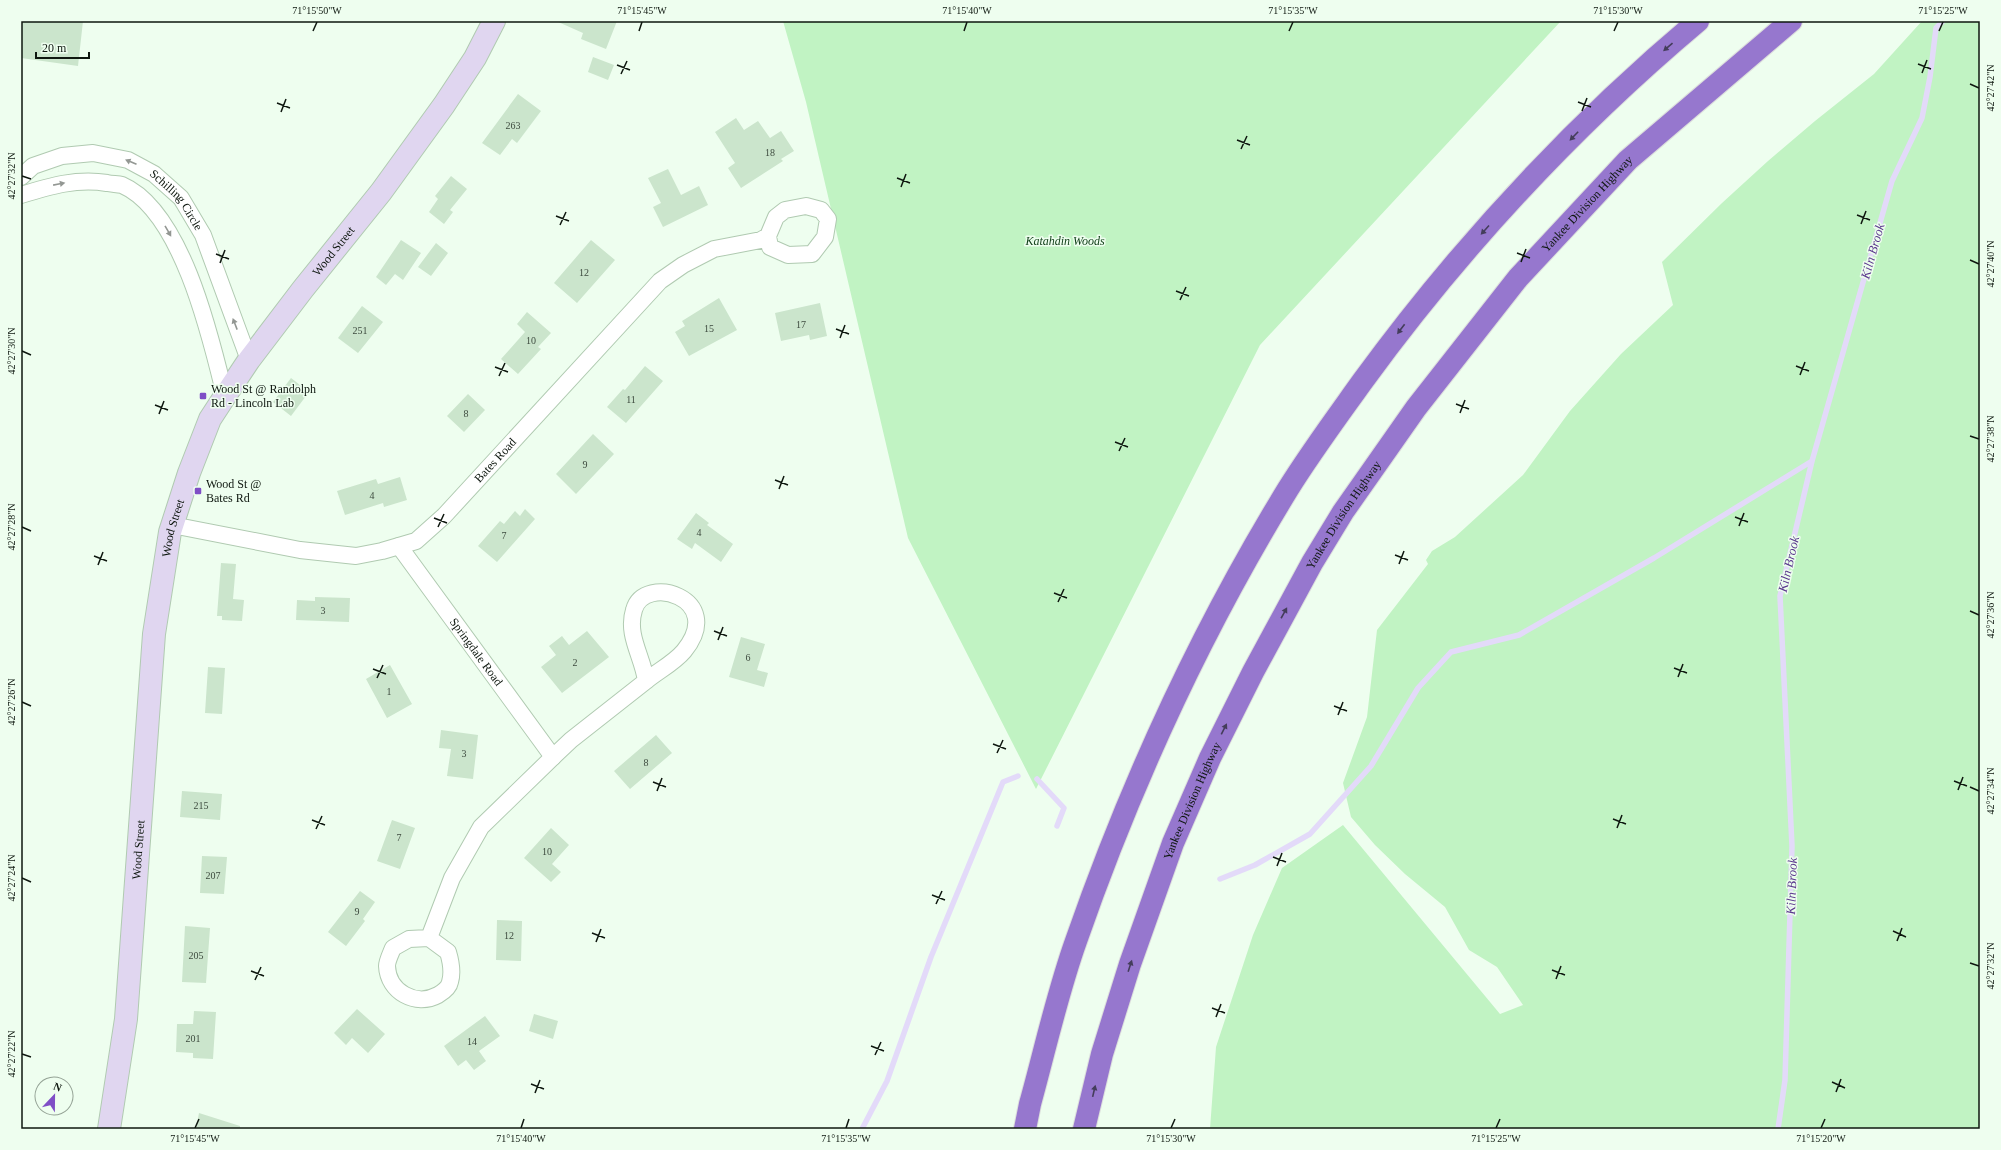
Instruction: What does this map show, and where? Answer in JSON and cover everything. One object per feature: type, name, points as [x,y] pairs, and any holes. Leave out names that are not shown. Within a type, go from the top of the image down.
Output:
[{"type":"highway","points":[[1025,1129],[1030,1104],[1075,944],[1130,797],[1183,680],[1240,571],[1290,487],[1343,408],[1397,335],[1450,268],[1524,187],[1626,83],[1698,21]]},
{"type":"highway","name":"Yankee Division Highway","points":[[1084,1129],[1102,1054],[1130,964],[1188,808],[1210,758],[1253,672],[1312,563],[1343,512],[1416,408],[1518,278],[1628,160],[1791,21]]},
{"type":"street","name":"Wood Street","points":[[109,1129],[126,1019],[154,634],[172,525],[189,473],[210,419],[249,360],[303,289],[381,192],[444,105],[475,58],[494,21]]},
{"type":"street","name":"Schilling Circle","points":[[21,177],[33,166],[62,156],[93,153],[128,160],[154,174],[180,198],[203,235],[249,360]]},
{"type":"street","name":"Schilling Circle","points":[[21,195],[58,184],[90,180],[122,185],[148,203],[168,229],[185,265],[209,329],[225,396]]},
{"type":"street","name":"Bates Road","points":[[172,525],[300,550],[356,556],[416,541],[444,516],[660,281],[683,265],[714,249],[761,240],[768,236]]},
{"type":"street","name":"Springdale Road","points":[[399,546],[553,757]]},
{"type":"street","points":[[429,938],[452,878],[481,827],[571,740],[679,657],[685,650],[696,627],[695,610],[685,599],[671,593],[658,592],[641,598],[634,610],[632,628],[636,648],[642,659],[646,681]]},
{"type":"street","points":[[429,938],[448,952],[452,968],[450,983],[444,991],[429,1000],[413,1000],[399,992],[391,979],[387,965],[393,948],[409,939],[429,938]]},
{"type":"green space","name":"Katahdin Woods","points":[[783,21],[1561,21],[1260,345],[1036,789],[908,538],[806,102]]},
{"type":"green space","points":[[1922,21],[1980,21],[1980,1129],[1210,1129],[1216,1047],[1253,935],[1282,868],[1343,825],[1500,1014],[1523,1005],[1497,967],[1469,950],[1445,907],[1405,874],[1375,845],[1351,817],[1343,783],[1367,717],[1377,630],[1428,564],[1426,560],[1432,551],[1455,537],[1523,475],[1570,411],[1621,354],[1673,305],[1662,262],[1722,203],[1768,161],[1874,74]]},
{"type":"building","points":[[21,21],[83,21],[78,66],[21,58]]},
{"type":"building","points":[[556,21],[617,21],[606,49],[581,39],[583,33]]},
{"type":"building","points":[[593,57],[614,65],[608,80],[588,72]]},
{"type":"building","points":[[518,94],[541,111],[517,143],[512,139],[500,155],[482,143]]},
{"type":"building","points":[[736,118],[744,130],[758,121],[770,138],[781,131],[794,151],[781,159],[783,161],[741,188],[728,168],[735,163],[715,132]]},
{"type":"building","points":[[668,169],[681,195],[699,186],[708,205],[663,227],[653,207],[661,203],[648,178]]},
{"type":"building","points":[[451,176],[467,189],[450,210],[453,212],[444,224],[429,212],[438,199],[435,196]]},
{"type":"building","points":[[401,240],[421,253],[403,280],[395,274],[386,285],[376,277]]},
{"type":"building","points":[[591,240],[615,260],[577,303],[554,283]]},
{"type":"building","points":[[436,243],[448,253],[431,276],[418,267]]},
{"type":"building","points":[[719,298],[737,330],[689,356],[675,332],[685,326],[682,321]]},
{"type":"building","points":[[820,303],[827,336],[810,340],[809,335],[781,341],[775,313]]},
{"type":"building","points":[[362,306],[383,322],[358,353],[338,338]]},
{"type":"building","points":[[527,312],[551,333],[538,347],[541,349],[518,374],[501,359],[525,332],[517,324]]},
{"type":"building","points":[[645,366],[663,381],[626,423],[607,407],[623,389],[625,390]]},
{"type":"building","points":[[291,378],[309,392],[291,416],[273,402]]},
{"type":"building","points":[[468,394],[485,410],[464,432],[447,416]]},
{"type":"building","points":[[593,434],[614,454],[576,494],[556,474]]},
{"type":"building","points":[[400,477],[407,500],[384,507],[383,503],[345,515],[337,491],[376,479],[378,484]]},
{"type":"building","points":[[525,509],[535,519],[497,562],[478,546],[500,521],[504,524],[515,511],[520,516]]},
{"type":"building","points":[[696,513],[709,523],[707,525],[733,544],[721,562],[695,543],[692,549],[677,539]]},
{"type":"building","points":[[221,563],[236,564],[233,599],[244,600],[242,621],[222,620],[222,616],[217,616]]},
{"type":"building","points":[[315,597],[350,598],[349,622],[296,620],[297,600],[315,601]]},
{"type":"building","points":[[587,631],[609,657],[562,693],[541,667],[556,655],[549,646],[562,636],[569,645]]},
{"type":"building","points":[[741,637],[765,644],[757,670],[768,673],[764,687],[729,677]]},
{"type":"building","points":[[390,665],[412,704],[387,718],[366,679]]},
{"type":"building","points":[[208,667],[225,668],[222,714],[205,713]]},
{"type":"building","points":[[441,730],[478,735],[473,779],[447,776],[451,749],[439,748]]},
{"type":"building","points":[[656,735],[672,753],[630,789],[614,771]]},
{"type":"building","points":[[182,791],[222,794],[220,820],[180,817]]},
{"type":"building","points":[[392,820],[415,828],[400,869],[377,861]]},
{"type":"building","points":[[551,828],[569,845],[552,864],[561,872],[551,882],[524,858]]},
{"type":"building","points":[[202,856],[227,857],[224,894],[200,893]]},
{"type":"building","points":[[360,891],[375,902],[363,919],[365,921],[346,946],[328,932]]},
{"type":"building","points":[[497,920],[522,921],[521,961],[496,960]]},
{"type":"building","points":[[185,926],[210,928],[206,983],[182,982]]},
{"type":"building","points":[[357,1009],[385,1034],[368,1053],[352,1038],[346,1045],[334,1033]]},
{"type":"building","points":[[194,1011],[216,1012],[213,1059],[193,1058],[193,1053],[176,1052],[177,1024],[193,1024]]},
{"type":"building","points":[[534,1014],[558,1021],[553,1039],[529,1031]]},
{"type":"building","points":[[485,1016],[500,1036],[479,1051],[486,1061],[474,1070],[466,1060],[458,1066],[444,1046]]},
{"type":"building","points":[[199,1113],[240,1126],[240,1129],[196,1129]]},
{"type":"waterway","name":"Kiln Brook","points":[[1778,1129],[1785,1080],[1792,846],[1780,596],[1812,461],[1892,181],[1922,118],[1930,77],[1936,28],[1943,21]]},
{"type":"waterway","points":[[1220,879],[1255,865],[1310,834],[1371,766],[1418,688],[1451,652],[1519,635],[1654,558],[1812,461]]},
{"type":"waterway","points":[[862,1129],[887,1081],[931,957],[1003,782],[1018,776]]},
{"type":"waterway","points":[[1037,779],[1064,808],[1057,826]]},
{"type":"place","name":"Wood St @ Randolph Rd - Lincoln Lab","points":[[203,396]]},
{"type":"place","name":"Wood St @ Bates Rd","points":[[198,491]]}]
